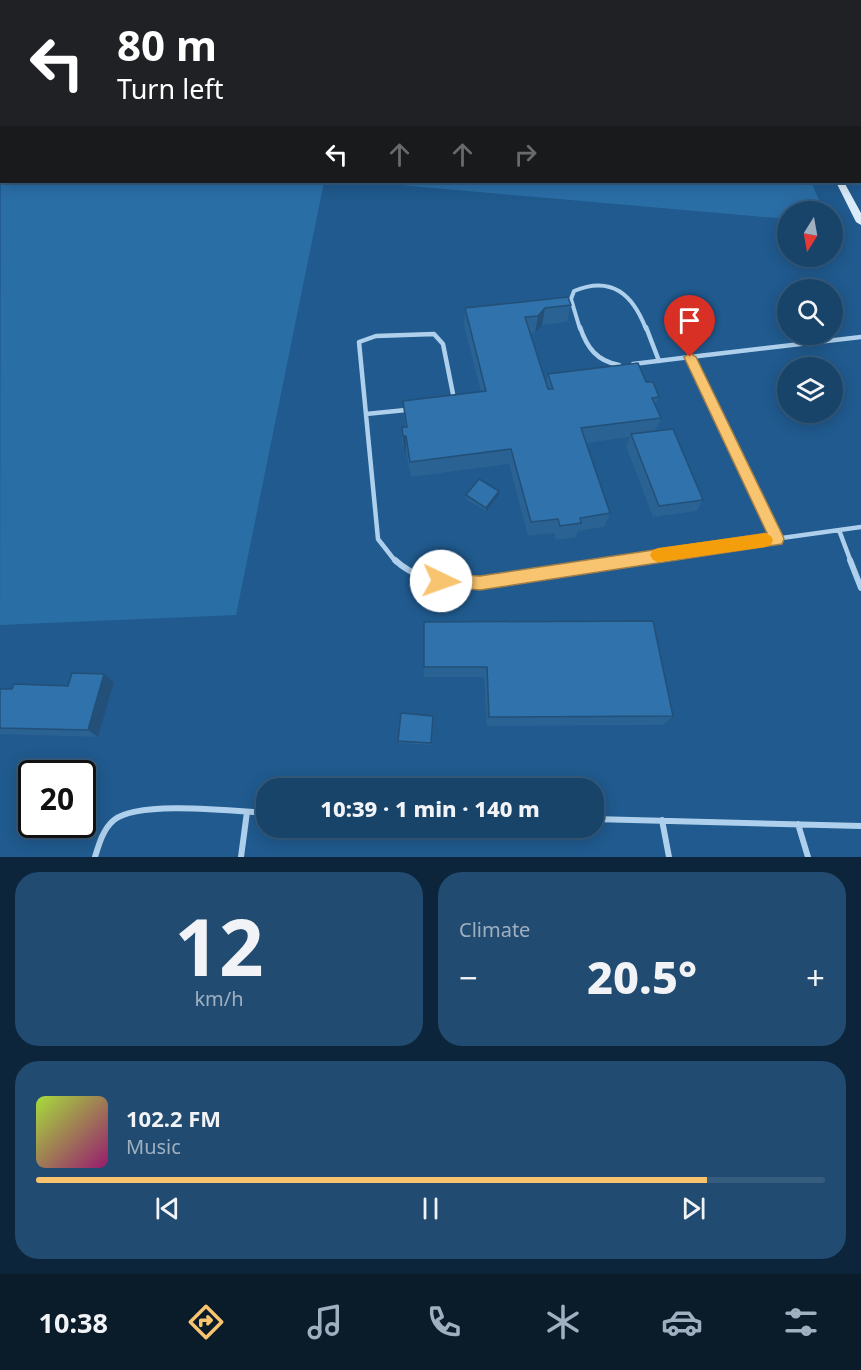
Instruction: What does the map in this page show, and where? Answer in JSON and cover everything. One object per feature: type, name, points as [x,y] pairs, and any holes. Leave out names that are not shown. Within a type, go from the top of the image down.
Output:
[{"type":"main road","points":[[841,183],[861,222]]},
{"type":"lane","points":[[659,361],[632,299],[621,291],[609,287],[595,286],[574,291],[571,299],[590,352],[597,359],[615,366],[659,361],[861,337]]},
{"type":"lane","points":[[448,405],[455,399],[440,338],[434,334],[376,336],[359,342],[378,539],[390,558],[414,575],[429,580],[480,583],[861,527]]},
{"type":"lane","points":[[690,357],[777,539]]},
{"type":"lane","points":[[366,414],[412,410]]},
{"type":"lane","points":[[839,530],[861,588]]},
{"type":"lane","points":[[95,857],[105,831],[116,817],[140,810],[256,812]]},
{"type":"lane","points":[[242,857],[248,812]]},
{"type":"lane","points":[[604,819],[861,826]]},
{"type":"lane","points":[[662,820],[669,857]]},
{"type":"lane","points":[[798,824],[808,857]]},
{"type":"shaded area","points":[[1,183],[324,183],[236,615],[0,625]]},
{"type":"shaded area","points":[[377,183],[811,183],[820,201],[777,201],[777,218]]},
{"type":"building","points":[[568,297],[571,305],[545,308],[538,316],[525,317],[548,389],[553,389],[548,374],[638,363],[646,382],[653,382],[659,397],[652,398],[661,418],[581,428],[610,513],[580,518],[581,523],[560,526],[558,519],[531,522],[511,449],[410,462],[406,436],[403,436],[402,427],[407,427],[403,401],[486,391],[465,308]]},
{"type":"building","points":[[673,429],[703,500],[659,506],[631,434]]},
{"type":"building","points":[[479,479],[499,491],[486,508],[466,495]]},
{"type":"building","points":[[653,621],[673,716],[489,717],[487,667],[424,667],[424,622]]},
{"type":"building","points":[[72,673],[104,674],[88,730],[0,728],[0,689],[12,689],[14,684],[68,686]]},
{"type":"building","points":[[401,713],[433,716],[431,743],[398,741]]},
{"type":"slow traffic","points":[[658,555],[765,540]]},
{"type":"route","points":[[441,581],[480,583],[608,562],[777,539],[690,357]]}]
